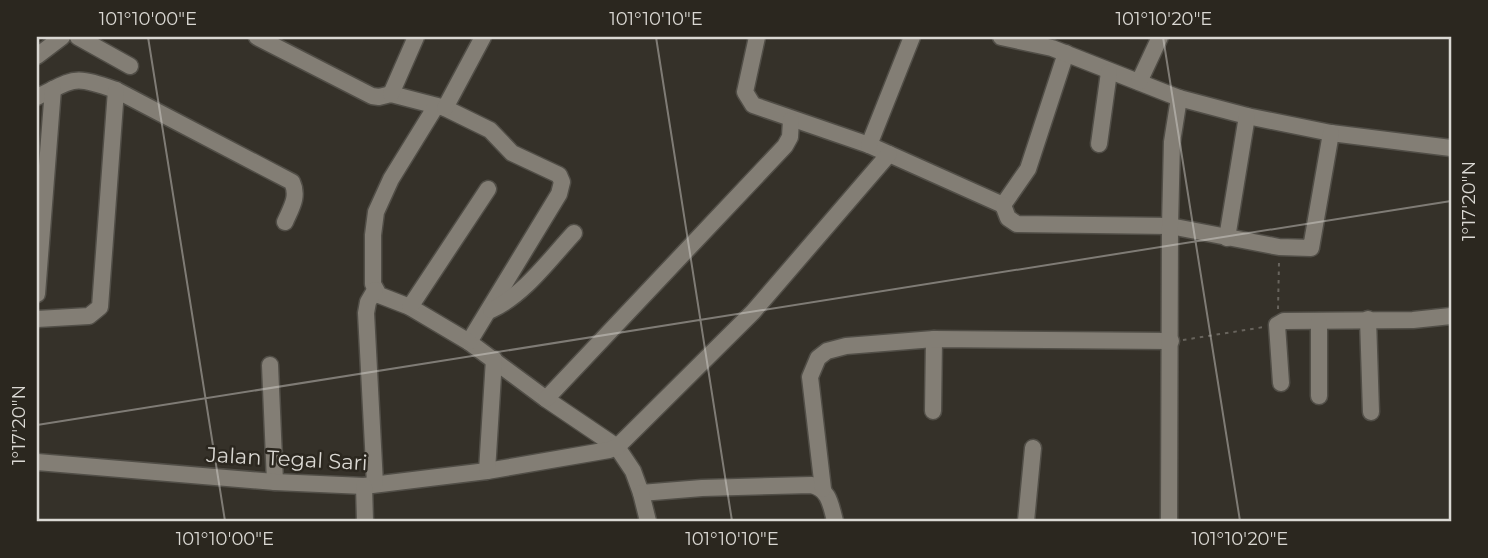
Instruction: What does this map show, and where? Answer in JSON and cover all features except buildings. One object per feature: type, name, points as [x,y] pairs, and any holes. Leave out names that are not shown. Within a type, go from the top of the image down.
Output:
[{"type":"street","points":[[37,55],[62,37]]},
{"type":"street","points":[[78,37],[130,66]]},
{"type":"street","points":[[257,37],[282,43],[372,96],[391,94],[440,107],[489,130],[508,150],[559,176],[562,187],[469,342]]},
{"type":"street","points":[[391,94],[416,37]]},
{"type":"street","points":[[483,37],[391,179],[376,212],[373,234],[375,290],[379,295],[410,307],[469,342],[617,447],[633,471],[648,521]]},
{"type":"street","points":[[757,37],[746,85],[747,98],[760,109],[869,145],[1003,205],[1007,218],[1017,225],[1170,226],[1279,247],[1309,248],[1313,246],[1331,133]]},
{"type":"street","points":[[869,145],[912,37]]},
{"type":"street","points":[[1001,37],[1059,46],[1109,72],[1179,97],[1247,116],[1331,133],[1451,148]]},
{"type":"street","points":[[1139,82],[1160,37]]},
{"type":"street","points":[[1003,205],[1028,169],[1059,46]]},
{"type":"street","points":[[1099,144],[1109,72]]},
{"type":"street","points":[[37,97],[65,82],[77,79],[116,90],[292,182],[296,193],[295,201],[285,222]]},
{"type":"street","points":[[37,293],[43,125],[54,89]]},
{"type":"street","points":[[37,319],[89,316],[100,307],[116,90]]},
{"type":"street","points":[[1170,521],[1170,226],[1172,142],[1179,97]]},
{"type":"street","points":[[1227,238],[1247,116]]},
{"type":"street","points":[[546,399],[785,146],[790,138],[791,120]]},
{"type":"street","points":[[617,447],[753,312],[889,154]]},
{"type":"street","points":[[410,307],[488,189]]},
{"type":"street","points":[[488,311],[503,304],[523,288],[574,233]]},
{"type":"street","points":[[365,521],[369,485],[366,313],[368,302],[375,290]]},
{"type":"street","points":[[1281,383],[1278,325],[1284,321],[1413,320],[1451,316]]},
{"type":"street","points":[[1368,319],[1371,412]]},
{"type":"street","points":[[1319,321],[1319,396]]},
{"type":"street","points":[[822,489],[810,371],[818,358],[827,351],[846,346],[934,339],[1171,341]]},
{"type":"street","points":[[933,411],[934,339]]},
{"type":"street","points":[[487,471],[494,359]]},
{"type":"street","points":[[270,365],[275,482]]},
{"type":"street","name":"Jalan Tegal Sari","points":[[37,462],[275,482],[369,485],[487,471],[593,454],[617,447]]},
{"type":"street","points":[[1026,521],[1033,448]]},
{"type":"street","points":[[641,492],[803,484],[817,486],[829,499],[835,521]]},
{"type":"path","points":[[1451,102],[1451,137]]},
{"type":"path","points":[[1171,341],[1278,325],[1279,247]]}]
